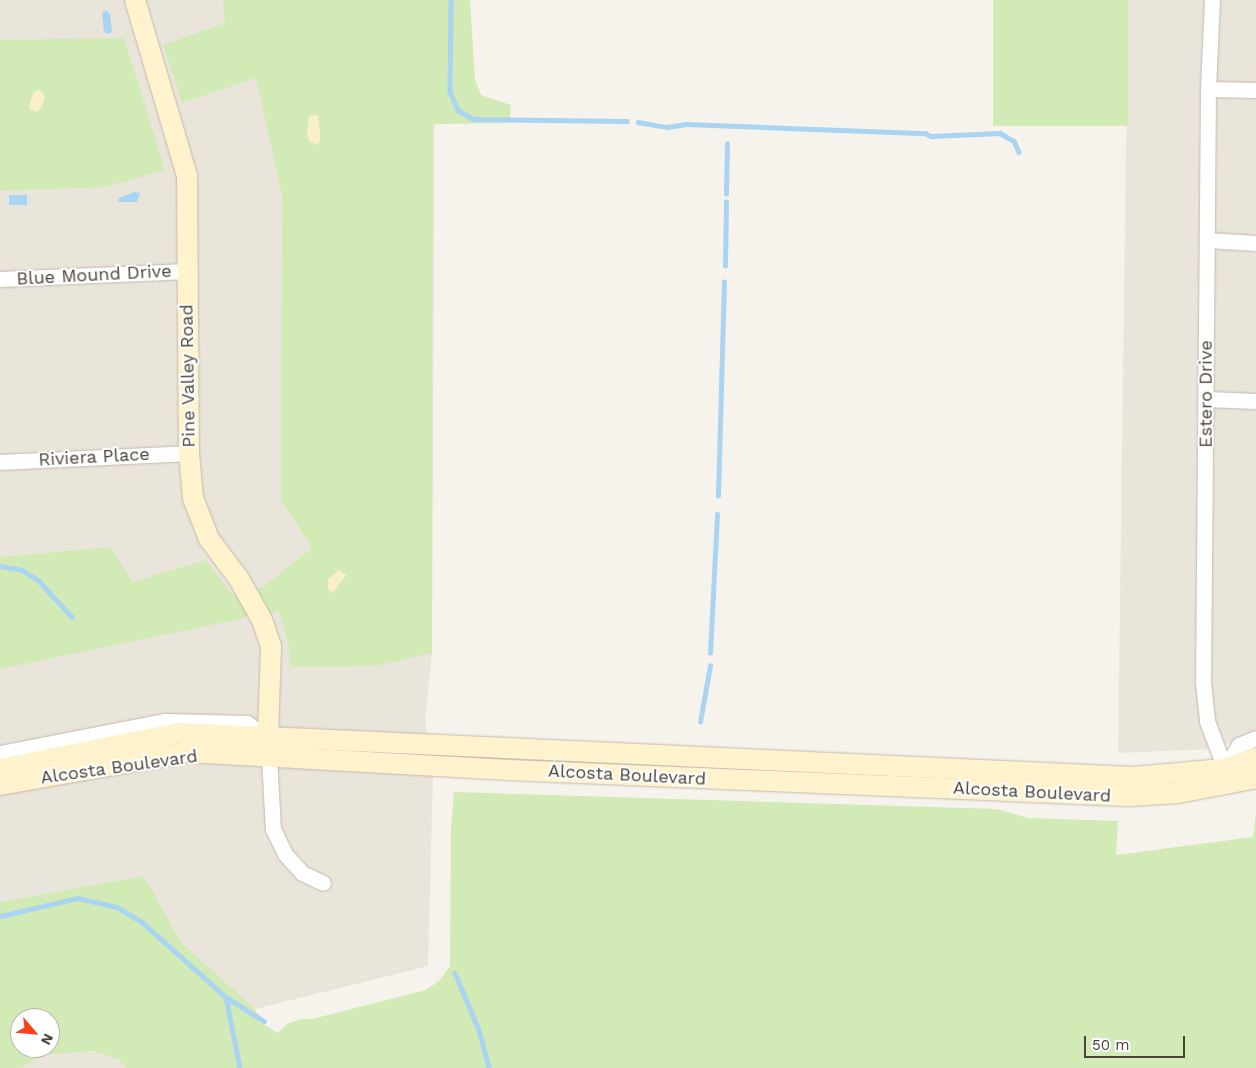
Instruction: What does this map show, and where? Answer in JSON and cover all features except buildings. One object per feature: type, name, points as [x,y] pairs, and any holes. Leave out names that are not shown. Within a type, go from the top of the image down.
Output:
[{"type":"main road","name":"Pine Valley Road","points":[[135,0],[187,176],[189,453],[193,498],[209,539],[239,579],[262,620],[271,646],[268,738]]},
{"type":"main road","name":"Alcosta Boulevard","points":[[0,769],[179,733],[1132,777],[1228,776],[1256,778]]},
{"type":"main road","name":"Alcosta Boulevard","points":[[0,785],[188,752],[269,758],[1128,796],[1178,793],[1228,776],[1256,758]]},
{"type":"street","name":"Estero Drive","points":[[1212,0],[1208,89],[1203,682],[1207,721],[1228,776]]},
{"type":"street","points":[[1208,89],[1256,90]]},
{"type":"street","points":[[1207,240],[1256,243]]},
{"type":"street","name":"Blue Mound Drive","points":[[0,279],[188,271]]},
{"type":"street","points":[[1206,399],[1256,400]]},
{"type":"street","name":"Riviera Place","points":[[0,462],[189,453]]},
{"type":"street","name":"Alcosta Boulevard","points":[[0,752],[165,721],[247,722],[268,738]]},
{"type":"street","points":[[268,738],[273,829],[285,854],[302,873],[323,883]]},
{"type":"street","points":[[1228,776],[1239,745],[1256,738]]},
{"type":"shaded area","points":[[0,0],[435,0],[432,653],[425,720],[433,777],[428,966],[255,1009],[181,942],[144,877],[0,902]]},
{"type":"shaded area","points":[[1128,0],[1256,0],[1256,732],[1216,749],[1118,753]]},
{"type":"shaded area","points":[[93,1051],[119,1060],[126,1068],[19,1068],[39,1058],[60,1058],[60,1054]]},
{"type":"green space","points":[[223,0],[470,0],[475,80],[481,95],[511,105],[509,123],[433,124],[432,653],[375,666],[290,667],[289,647],[279,611],[0,669],[0,557],[111,547],[132,582],[206,560],[233,595],[263,587],[312,548],[281,500],[282,195],[256,78],[182,103],[163,45],[225,23]]},
{"type":"green space","points":[[993,0],[1128,0],[1128,126],[993,126]]},
{"type":"green space","points":[[124,38],[165,170],[105,187],[0,191],[0,40]]},
{"type":"green space","points":[[454,792],[997,809],[1028,818],[1118,821],[1116,855],[1253,837],[1256,814],[1256,1068],[126,1068],[119,1060],[93,1051],[60,1054],[60,1008],[10,1008],[10,1058],[39,1058],[19,1068],[0,1068],[0,902],[144,876],[181,942],[255,1009],[263,1024],[278,1033],[287,1024],[301,1019],[312,1019],[426,990],[440,980],[450,966],[451,828]]},
{"type":"sand","points":[[39,89],[45,97],[42,107],[36,112],[30,109],[29,105],[34,92]]},
{"type":"sand","points":[[318,115],[320,142],[316,145],[309,141],[307,134],[309,116]]},
{"type":"sand","points":[[339,570],[346,575],[333,593],[328,589],[328,579]]},
{"type":"water","points":[[106,10],[110,14],[112,32],[109,34],[104,32],[102,13]]},
{"type":"water","points":[[134,192],[140,193],[137,202],[118,202],[119,198]]},
{"type":"water","points":[[9,195],[27,195],[27,205],[9,205]]},
{"type":"waterway","points":[[451,0],[450,92],[458,110],[473,119],[627,121]]},
{"type":"waterway","points":[[638,122],[667,127],[686,124],[925,133],[931,136],[1000,133],[1014,141],[1019,152]]},
{"type":"waterway","points":[[726,194],[727,144]]},
{"type":"waterway","points":[[725,266],[726,202]]},
{"type":"waterway","points":[[718,496],[724,282]]},
{"type":"waterway","points":[[710,653],[717,514]]},
{"type":"waterway","points":[[0,566],[22,570],[38,580],[72,617]]},
{"type":"waterway","points":[[700,722],[710,666]]},
{"type":"waterway","points":[[0,916],[78,898],[117,907],[142,922],[226,997],[240,1068]]},
{"type":"waterway","points":[[455,973],[479,1030],[489,1068]]},
{"type":"waterway","points":[[226,997],[264,1021]]}]
